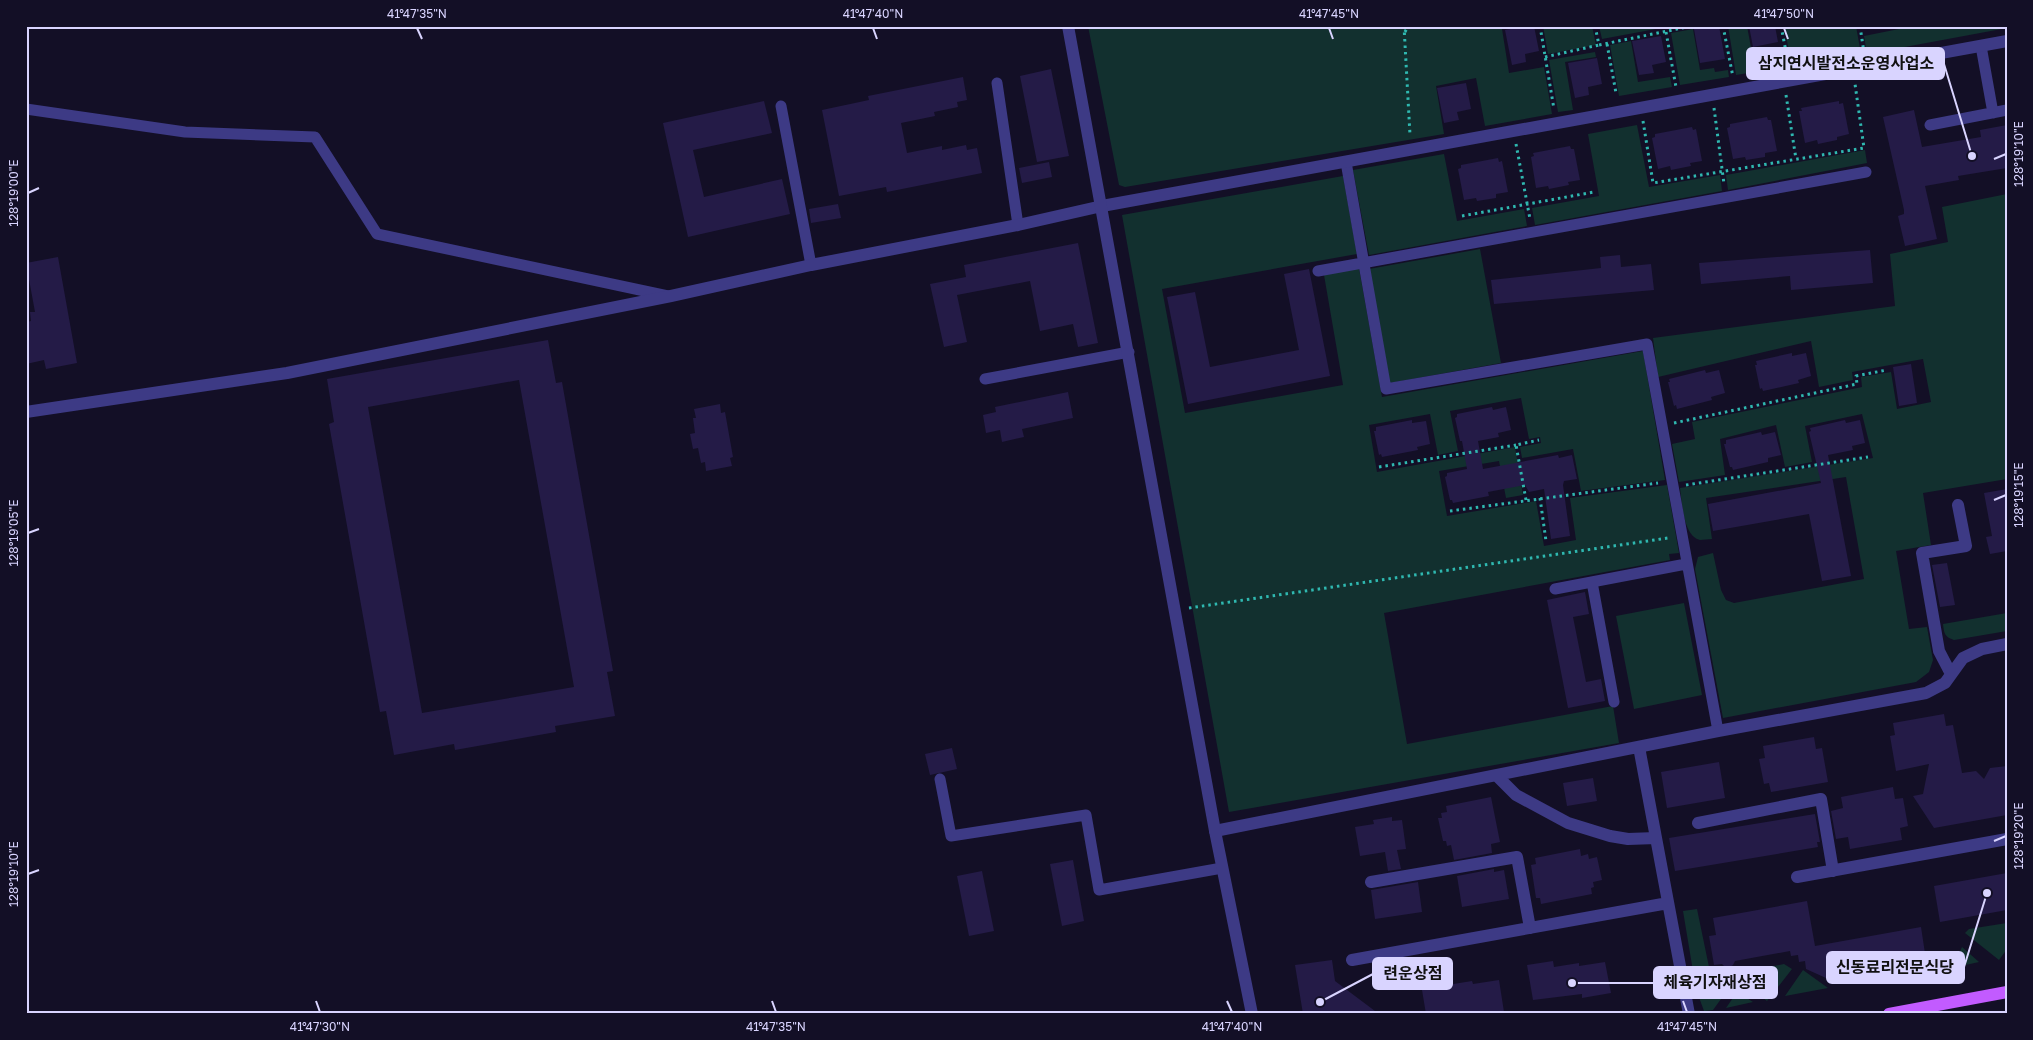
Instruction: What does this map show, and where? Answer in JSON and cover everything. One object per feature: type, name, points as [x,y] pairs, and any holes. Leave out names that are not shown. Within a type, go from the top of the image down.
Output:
[{"type":"main road","points":[[1889,1014],[2007,992]]},
{"type":"street","points":[[1068,26],[1215,831],[1252,1014]]},
{"type":"street","points":[[26,412],[287,373],[671,296],[811,264],[1018,225],[1102,206],[2007,42]]},
{"type":"street","points":[[1951,674],[1939,651],[1922,553],[1966,546],[1958,505]]},
{"type":"street","points":[[1215,831],[1718,731],[1926,693],[1945,683],[1963,658],[1982,649],[2007,644]]},
{"type":"street","points":[[1639,747],[1689,1014]]},
{"type":"street","points":[[1496,775],[1516,796],[1568,823],[1610,836],[1628,839],[1656,838]]},
{"type":"street","points":[[1698,823],[1821,799],[1833,871]]},
{"type":"street","points":[[1797,877],[2007,839]]},
{"type":"street","points":[[1371,882],[1517,857],[1530,928]]},
{"type":"street","points":[[1352,960],[1668,903]]},
{"type":"lane","points":[[1981,46],[1992,113]]},
{"type":"lane","points":[[997,83],[1018,225]]},
{"type":"lane","points":[[781,106],[811,264]]},
{"type":"lane","points":[[26,109],[185,132],[315,137],[377,234],[671,296]]},
{"type":"lane","points":[[1930,125],[2007,110]]},
{"type":"lane","points":[[1346,162],[1386,389],[1646,344],[1718,731]]},
{"type":"lane","points":[[1318,271],[1363,261],[1866,172]]},
{"type":"lane","points":[[985,379],[1129,352]]},
{"type":"lane","points":[[1555,589],[1686,564]]},
{"type":"lane","points":[[1592,582],[1614,702]]},
{"type":"lane","points":[[940,779],[951,836],[1086,815],[1099,890],[1222,868]]},
{"type":"path","points":[[1404,26],[1411,150]]},
{"type":"path","points":[[1404,33],[1408,26]]},
{"type":"path","points":[[1540,26],[1557,124]]},
{"type":"path","points":[[1596,26],[1599,45]]},
{"type":"path","points":[[1545,58],[1692,26]]},
{"type":"path","points":[[1724,26],[1736,91]]},
{"type":"path","points":[[1781,26],[1796,159]]},
{"type":"path","points":[[1860,26],[1867,67]]},
{"type":"path","points":[[1666,32],[1679,101]]},
{"type":"path","points":[[1607,44],[1616,93]]},
{"type":"path","points":[[1640,108],[1653,183],[1864,148],[1852,70]]},
{"type":"path","points":[[1712,95],[1726,197]]},
{"type":"path","points":[[1514,131],[1532,231]]},
{"type":"path","points":[[1462,216],[1594,192]]},
{"type":"path","points":[[1661,426],[1857,384],[1856,376],[1887,370]]},
{"type":"path","points":[[1378,467],[1539,440]]},
{"type":"path","points":[[1516,444],[1526,500]]},
{"type":"path","points":[[1450,511],[1540,498],[1672,484],[1868,457]]},
{"type":"path","points":[[1540,498],[1546,541]]},
{"type":"path","points":[[1176,610],[1681,536]]},
{"type":"green space","points":[[1088,26],[1514,26],[1502,29],[1509,73],[1544,67],[1552,114],[1485,126],[1476,78],[1436,86],[1444,134],[1125,187],[1119,185]]},
{"type":"green space","points":[[1543,26],[1592,26],[1596,45],[1548,54]]},
{"type":"green space","points":[[1599,26],[1672,26],[1602,39]]},
{"type":"green space","points":[[1728,26],[1747,26],[1752,53],[1766,51],[1768,58],[1783,55],[1785,67],[1736,75]]},
{"type":"green space","points":[[1784,26],[1856,26],[1861,54],[1792,66]]},
{"type":"green space","points":[[1914,26],[2007,26],[2007,28],[1867,54],[1864,36]]},
{"type":"green space","points":[[1693,29],[1700,70],[1714,68],[1715,72],[1728,70],[1729,77],[1680,85],[1671,33]]},
{"type":"green space","points":[[1631,41],[1638,82],[1670,77],[1672,87],[1619,96],[1610,45]]},
{"type":"green space","points":[[1595,52],[1596,57],[1565,62],[1573,110],[1558,112],[1549,60]]},
{"type":"green space","points":[[1637,125],[1649,187],[1720,175],[1722,191],[1535,225],[1532,208],[1599,196],[1588,134]]},
{"type":"green space","points":[[1865,150],[1867,163],[1728,190],[1726,175]]},
{"type":"green space","points":[[1444,154],[1457,221],[1524,209],[1527,226],[1369,255],[1353,170]]},
{"type":"green space","points":[[1343,176],[1357,254],[1162,289],[1185,413],[1343,385],[1324,275],[1359,268],[1382,397],[1643,351],[1665,480],[1581,491],[1573,449],[1522,458],[1520,447],[1541,443],[1540,437],[1529,439],[1521,398],[1450,411],[1458,451],[1438,455],[1430,414],[1369,425],[1377,472],[1515,447],[1523,495],[1506,498],[1499,461],[1439,471],[1447,516],[1536,501],[1544,546],[1576,540],[1570,498],[1667,485],[1679,553],[1669,554],[1670,560],[1384,613],[1407,744],[1613,706],[1619,743],[1229,812],[1122,215]]},
{"type":"green space","points":[[2007,194],[2007,479],[1923,493],[1931,545],[1896,551],[1909,629],[1927,627],[1933,660],[1929,672],[1916,682],[1723,718],[1695,569],[1698,557],[1713,553],[1721,590],[1726,600],[1734,603],[1864,579],[1846,477],[1706,498],[1712,539],[1701,540],[1694,537],[1690,532],[1684,518],[1680,488],[1873,458],[1862,414],[1805,426],[1812,462],[1785,467],[1776,425],[1720,439],[1725,475],[1679,482],[1672,444],[1695,439],[1692,422],[1862,387],[1861,377],[1891,372],[1897,409],[1931,402],[1923,359],[1852,372],[1853,380],[1819,387],[1811,341],[1658,377],[1653,338],[1895,306],[1890,254],[1948,242],[1942,207]]},
{"type":"green space","points":[[1480,249],[1501,363],[1390,383],[1369,269]]},
{"type":"green space","points":[[1684,603],[1702,695],[1634,709],[1616,616]]},
{"type":"green space","points":[[2007,613],[2007,631],[1954,640],[1945,633],[1943,624]]},
{"type":"green space","points":[[1697,909],[1709,967],[1719,975],[1729,974],[1732,984],[1713,1010],[1704,1011],[1696,989],[1683,911]]},
{"type":"green space","points":[[2007,923],[2007,949],[1999,960],[1965,933],[1969,929]]},
{"type":"green space","points":[[1962,947],[1979,962],[1952,968]]},
{"type":"green space","points":[[1784,964],[1792,969],[1767,1001],[1742,982],[1740,973]]},
{"type":"green space","points":[[1803,970],[1828,988],[1785,996]]},
{"type":"green space","points":[[1737,992],[1753,1002],[1726,1008]]},
{"type":"building","points":[[1534,26],[1539,51],[1525,54],[1526,62],[1512,65],[1505,30]]},
{"type":"building","points":[[1719,26],[1725,59],[1700,63],[1694,29]]},
{"type":"building","points":[[1749,26],[1775,26],[1778,42],[1753,47]]},
{"type":"building","points":[[1661,36],[1666,62],[1652,65],[1654,73],[1639,75],[1632,41]]},
{"type":"building","points":[[1597,58],[1602,84],[1588,87],[1589,95],[1575,98],[1568,63]]},
{"type":"building","points":[[1051,69],[1069,156],[1037,162],[1020,76]]},
{"type":"building","points":[[963,77],[967,100],[957,102],[958,107],[934,112],[935,116],[901,123],[907,153],[942,146],[942,150],[966,145],[967,150],[977,148],[982,173],[887,192],[886,187],[839,196],[822,110],[869,100],[868,96]]},
{"type":"building","points":[[1466,83],[1471,109],[1457,112],[1459,120],[1444,123],[1437,88]]},
{"type":"building","points":[[764,101],[772,133],[693,150],[704,197],[782,179],[790,214],[688,237],[663,123]]},
{"type":"building","points":[[1839,101],[1839,104],[1843,103],[1849,134],[1837,137],[1837,140],[1818,144],[1817,140],[1805,143],[1799,111],[1802,111],[1801,108]]},
{"type":"building","points":[[1914,110],[1922,147],[1981,137],[1980,130],[2007,125],[2007,168],[1958,176],[1959,180],[1925,186],[1937,239],[1905,246],[1898,216],[1904,214],[1904,210],[1883,117]]},
{"type":"building","points":[[1767,117],[1768,120],[1771,120],[1777,151],[1765,153],[1765,157],[1746,160],[1745,157],[1733,159],[1727,128],[1730,127],[1730,124]]},
{"type":"building","points":[[1692,127],[1693,130],[1696,129],[1702,161],[1690,163],[1691,166],[1671,170],[1670,166],[1658,169],[1652,138],[1655,137],[1655,134]]},
{"type":"building","points":[[1570,146],[1571,149],[1574,149],[1580,180],[1568,182],[1569,185],[1549,189],[1548,186],[1536,188],[1531,157],[1534,156],[1533,153]]},
{"type":"building","points":[[1498,158],[1499,162],[1502,161],[1508,192],[1496,194],[1496,198],[1477,201],[1476,198],[1464,200],[1458,169],[1461,168],[1461,165]]},
{"type":"building","points":[[1049,162],[1052,177],[1022,183],[1019,168]]},
{"type":"building","points":[[838,204],[841,218],[811,223],[809,209]]},
{"type":"building","points":[[1078,243],[1098,343],[1078,347],[1073,324],[1040,331],[1030,281],[957,295],[967,342],[944,347],[930,284],[966,277],[964,265]]},
{"type":"building","points":[[1870,250],[1873,283],[1791,290],[1790,276],[1701,284],[1699,263]]},
{"type":"building","points":[[1620,255],[1621,267],[1651,264],[1654,290],[1494,304],[1491,280],[1601,268],[1600,257]]},
{"type":"building","points":[[58,257],[77,363],[46,369],[44,360],[26,364],[26,322],[31,321],[30,312],[35,312],[26,263]]},
{"type":"building","points":[[1309,269],[1330,376],[1188,404],[1167,297],[1195,292],[1210,367],[1299,350],[1284,274]]},
{"type":"building","points":[[548,340],[556,383],[562,382],[613,671],[607,672],[615,716],[555,726],[556,732],[455,750],[454,744],[394,755],[386,711],[380,712],[329,424],[334,422],[327,379]],"holes":[[[519,380],[574,687],[422,713],[368,407]]]},
{"type":"building","points":[[1792,353],[1792,356],[1806,353],[1811,376],[1798,380],[1799,383],[1763,391],[1762,388],[1760,389],[1755,365],[1757,365],[1756,361]]},
{"type":"building","points":[[1911,364],[1917,403],[1899,406],[1893,367]]},
{"type":"building","points":[[1705,370],[1706,373],[1719,370],[1725,393],[1711,397],[1712,400],[1677,409],[1676,405],[1674,406],[1668,382],[1670,382],[1669,379]]},
{"type":"building","points":[[1068,392],[1073,418],[1022,429],[1024,437],[1002,442],[1000,430],[986,433],[983,415],[996,412],[995,407]]},
{"type":"building","points":[[720,404],[721,413],[725,412],[733,457],[730,458],[732,466],[706,471],[705,462],[701,463],[698,448],[693,449],[690,434],[695,433],[693,418],[696,418],[694,409]]},
{"type":"building","points":[[1492,407],[1493,410],[1506,407],[1511,430],[1498,433],[1499,437],[1478,441],[1483,469],[1558,455],[1559,458],[1572,455],[1577,479],[1564,481],[1563,485],[1570,536],[1551,539],[1544,489],[1529,492],[1525,485],[1488,492],[1489,496],[1453,503],[1450,500],[1445,477],[1447,473],[1467,469],[1462,441],[1460,441],[1455,418],[1457,414]]},
{"type":"building","points":[[1412,420],[1412,423],[1426,421],[1430,444],[1417,447],[1418,450],[1382,457],[1381,454],[1379,455],[1374,431],[1376,431],[1376,427]]},
{"type":"building","points":[[1845,420],[1846,423],[1860,420],[1865,443],[1852,446],[1853,450],[1828,455],[1851,576],[1822,581],[1809,514],[1713,531],[1708,504],[1821,483],[1809,432],[1811,431],[1810,428]]},
{"type":"building","points":[[1761,432],[1762,435],[1775,432],[1781,455],[1768,458],[1768,462],[1733,470],[1730,467],[1724,444],[1726,444],[1726,440]]},
{"type":"building","points":[[2007,489],[2007,551],[1990,554],[1986,537],[1992,536],[1984,493]]},
{"type":"building","points":[[1947,563],[1955,605],[1940,607],[1932,565]]},
{"type":"building","points":[[1585,592],[1589,614],[1573,617],[1586,682],[1601,679],[1605,701],[1568,708],[1547,600]]},
{"type":"building","points":[[1944,714],[1946,726],[1953,725],[1962,773],[1976,771],[1984,779],[1990,768],[2007,766],[2007,815],[1934,828],[1913,796],[1923,794],[1929,764],[1896,771],[1890,736],[1895,735],[1893,723]]},
{"type":"building","points":[[1814,737],[1816,749],[1822,748],[1828,782],[1771,792],[1769,783],[1764,784],[1759,759],[1765,758],[1763,746]]},
{"type":"building","points":[[952,748],[957,769],[930,775],[925,754]]},
{"type":"building","points":[[1719,762],[1725,798],[1667,808],[1661,772]]},
{"type":"building","points":[[1593,778],[1597,801],[1567,806],[1563,783]]},
{"type":"building","points":[[1893,787],[1895,799],[1903,798],[1908,826],[1900,828],[1902,840],[1850,849],[1848,837],[1836,839],[1831,811],[1843,808],[1841,797]]},
{"type":"building","points":[[1491,797],[1500,842],[1491,844],[1492,853],[1454,860],[1451,845],[1447,846],[1446,841],[1443,841],[1438,818],[1442,818],[1441,813],[1447,812],[1446,806]]},
{"type":"building","points":[[1815,814],[1820,842],[1817,842],[1818,847],[1675,871],[1669,838]]},
{"type":"building","points":[[1392,817],[1392,821],[1402,820],[1406,849],[1397,850],[1401,869],[1388,871],[1385,852],[1360,856],[1355,827],[1374,824],[1373,820]]},
{"type":"building","points":[[1580,849],[1581,856],[1588,854],[1589,859],[1597,857],[1602,880],[1593,882],[1592,894],[1541,904],[1540,898],[1536,898],[1531,865],[1536,864],[1535,858]]},
{"type":"building","points":[[1073,860],[1084,921],[1062,926],[1050,864]]},
{"type":"building","points":[[1494,869],[1494,872],[1504,870],[1509,899],[1462,907],[1457,876]]},
{"type":"building","points":[[982,871],[994,931],[969,936],[957,876]]},
{"type":"building","points":[[2007,873],[2007,910],[1940,922],[1934,886]]},
{"type":"building","points":[[1418,882],[1422,912],[1375,919],[1371,890]]},
{"type":"building","points":[[1807,901],[1815,946],[1921,927],[1926,960],[1826,978],[1806,969],[1805,961],[1799,962],[1798,955],[1791,956],[1790,951],[1735,961],[1727,969],[1722,964],[1714,965],[1709,936],[1716,935],[1713,918]]},
{"type":"building","points":[[1332,960],[1335,981],[1379,1014],[1303,1014],[1295,965]]},
{"type":"building","points":[[1553,961],[1554,967],[1579,963],[1579,966],[1605,962],[1611,993],[1582,998],[1582,994],[1533,1000],[1527,965]]},
{"type":"building","points":[[1499,980],[1504,1012],[1491,1014],[1426,1014],[1421,984],[1440,981],[1441,986],[1472,981],[1473,984]]},
{"type":"place","name":"삼지연시발전소운영사업소","points":[[1972,156]]},
{"type":"place","name":"신동료리전문식당","points":[[1987,893]]},
{"type":"place","name":"체육기자재상점","points":[[1572,983]]},
{"type":"place","name":"련운상점","points":[[1320,1002]]}]
